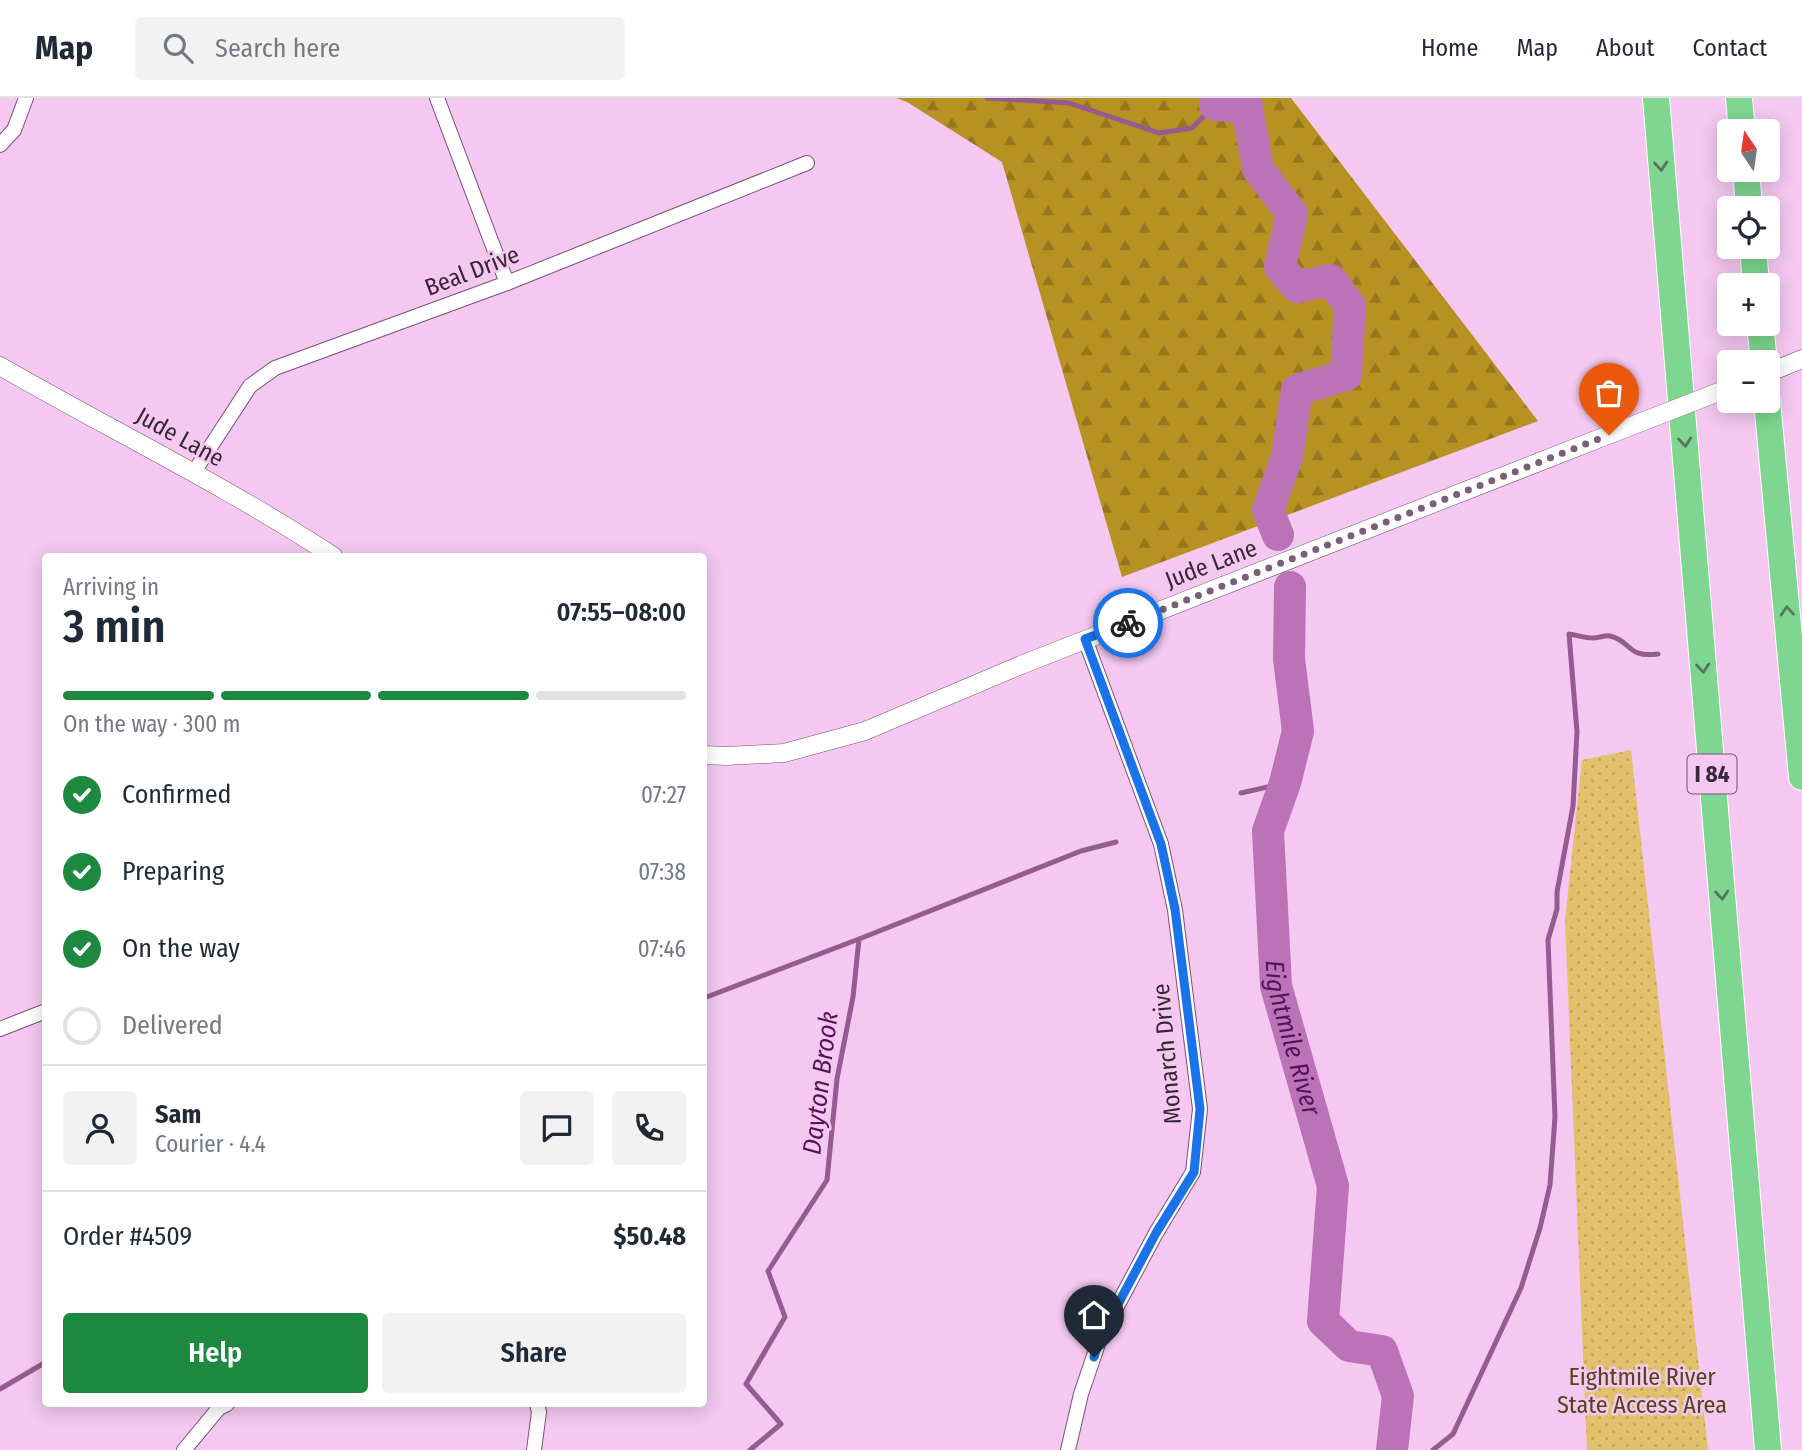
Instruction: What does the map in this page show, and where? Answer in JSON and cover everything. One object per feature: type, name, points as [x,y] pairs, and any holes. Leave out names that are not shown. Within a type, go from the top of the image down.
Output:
[{"type":"highway","name":"I 84","points":[[1656,98],[1768,1450]]},
{"type":"highway","points":[[1740,98],[1741,119]]},
{"type":"highway","points":[[1768,413],[1802,777]]},
{"type":"street","points":[[0,145],[14,131],[26,98]]},
{"type":"street","points":[[437,98],[507,283]]},
{"type":"street","name":"Beal Drive","points":[[194,472],[250,386],[275,368],[507,283],[807,163]]},
{"type":"street","points":[[1780,368],[1802,359]]},
{"type":"street","name":"Jude Lane","points":[[0,366],[194,472],[328,553]]},
{"type":"street","name":"Jude Lane","points":[[707,755],[784,753],[865,730],[1085,639],[1717,393]]},
{"type":"street","name":"Monarch Drive","points":[[1068,1450],[1081,1394],[1100,1338],[1156,1233],[1194,1172],[1200,1109],[1175,909],[1161,844],[1085,639]]},
{"type":"street","points":[[0,1029],[42,1013]]},
{"type":"street","points":[[184,1450],[221,1407]]},
{"type":"street","points":[[534,1450],[537,1407]]},
{"type":"green space","points":[[896,98],[1291,98],[1538,421],[1122,577],[1002,162],[907,102]]},
{"type":"green space","name":"Eightmile River State Access Area","points":[[1631,750],[1708,1450],[1587,1450],[1565,921],[1582,760]]},
{"type":"waterway","name":"Eightmile River","points":[[987,98],[1069,103],[1159,133],[1192,128],[1215,105],[1211,98]]},
{"type":"waterway","name":"Eightmile River","points":[[1215,105],[1247,107],[1258,169],[1292,214],[1280,267],[1297,287],[1331,280],[1350,306],[1346,375],[1297,390],[1287,457],[1268,510],[1278,535]]},
{"type":"waterway","name":"Eightmile River","points":[[1290,587],[1289,659],[1298,731],[1285,783],[1268,831],[1276,986],[1333,1186],[1323,1321],[1349,1346],[1382,1351],[1398,1396],[1392,1450]]},
{"type":"waterway","points":[[1433,1450],[1453,1434],[1521,1288],[1550,1185],[1555,1117],[1548,940],[1557,909],[1557,892],[1573,806],[1577,732],[1569,634],[1590,638],[1610,636],[1640,654],[1658,654]]},
{"type":"waterway","name":"Dayton Brook","points":[[1241,793],[1285,783]]},
{"type":"waterway","name":"Dayton Brook","points":[[750,1450],[781,1424],[746,1384],[785,1317],[768,1271],[827,1180],[837,1079],[853,997],[859,939],[1081,851],[1116,842]]},
{"type":"waterway","points":[[707,997],[859,939]]},
{"type":"waterway","points":[[0,1389],[42,1364]]},
{"type":"way so far","points":[[1128,623],[1609,435]]},
{"type":"route","points":[[1094,1357],[1100,1338],[1156,1233],[1194,1172],[1200,1109],[1175,909],[1161,844],[1085,639],[1128,623]]}]
